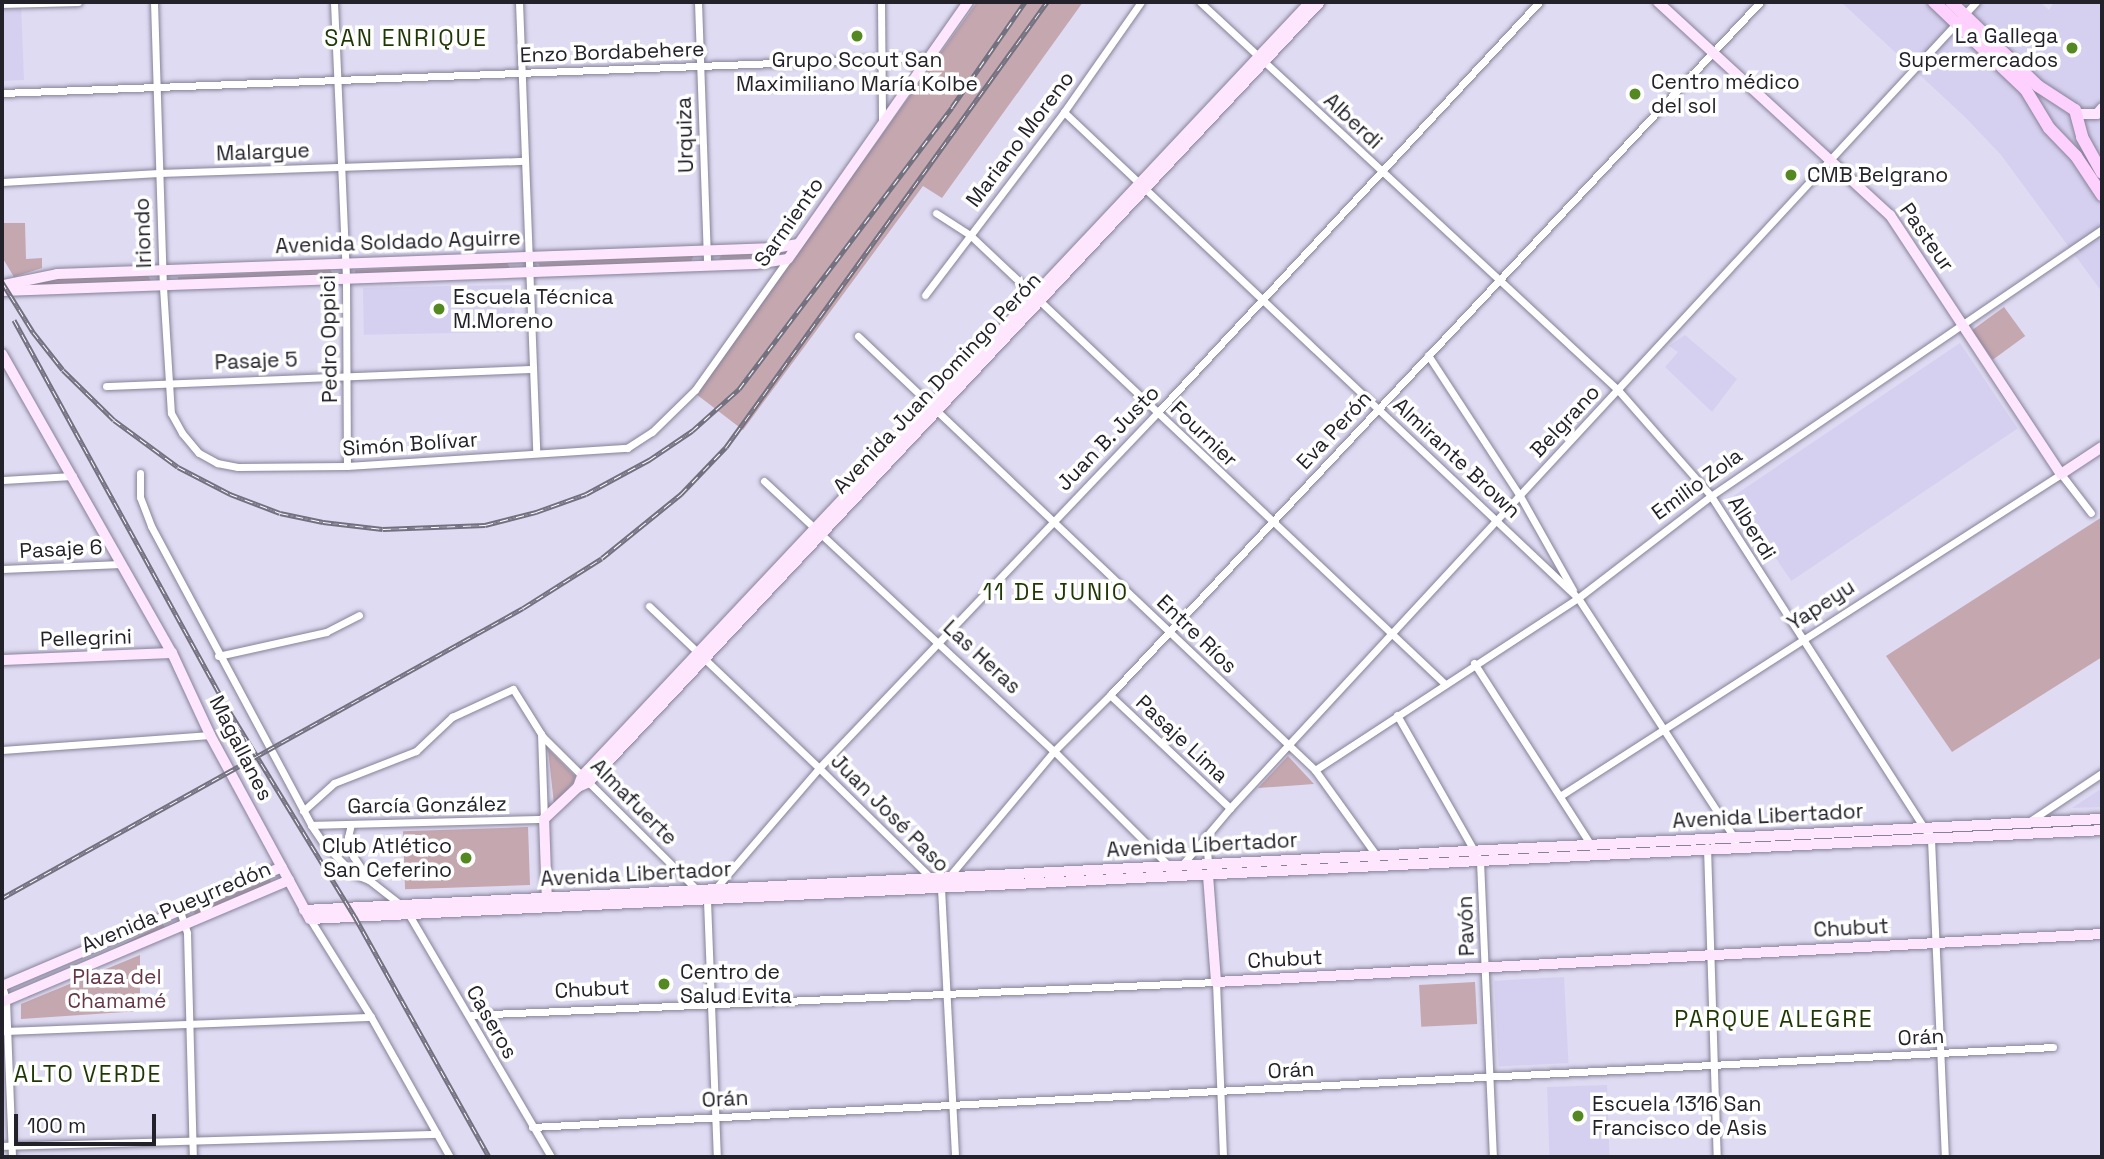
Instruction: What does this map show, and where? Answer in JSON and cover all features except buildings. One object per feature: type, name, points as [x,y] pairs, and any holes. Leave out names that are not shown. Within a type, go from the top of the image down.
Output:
[{"type":"main road","name":"Sarmiento","points":[[788,259],[882,121],[968,2]]},
{"type":"main road","name":"Avenida Juan Domingo Perón","points":[[544,820],[583,782],[1261,59],[1310,2]]},
{"type":"main road","name":"Avenida Juan Domingo Perón","points":[[1261,59],[1320,2]]},
{"type":"main road","name":"Pasteur","points":[[1658,2],[1890,215],[2061,474]]},
{"type":"main road","points":[[1934,2],[1961,19],[2078,118],[2082,137],[2102,173]]},
{"type":"main road","points":[[1951,2],[1961,19],[2026,90],[2055,134],[2076,156],[2102,195]]},
{"type":"main road","points":[[2047,121],[2052,108],[2064,104]]},
{"type":"main road","points":[[2055,134],[2070,134],[2078,118],[2101,112]]},
{"type":"main road","name":"Avenida Soldado Aguirre","points":[[2,285],[57,274],[775,248],[797,244]]},
{"type":"main road","name":"Avenida Soldado Aguirre","points":[[2,291],[707,266],[774,263],[788,259]]},
{"type":"main road","name":"Magallanes","points":[[2,354],[172,653],[210,735],[307,915]]},
{"type":"main road","name":"Yapeyu","points":[[2061,474],[2102,447]]},
{"type":"main road","name":"Pellegrini","points":[[2,660],[172,653]]},
{"type":"main road","name":"Avenida Libertador","points":[[1736,843],[1923,827],[2102,819]]},
{"type":"main road","points":[[544,820],[547,903]]},
{"type":"main road","name":"Avenida Libertador","points":[[307,915],[410,915],[698,890],[1182,865],[1208,869],[1707,844],[1931,839],[2102,830]]},
{"type":"main road","name":"Avenida Libertador","points":[[307,915],[401,905],[706,900],[941,888],[1376,855],[1478,856],[1590,844],[1707,844]]},
{"type":"main road","name":"Avenida Pueyrredón","points":[[2,986],[282,867]]},
{"type":"main road","points":[[1208,869],[1216,982]]},
{"type":"main road","name":"Avenida Pueyrredón","points":[[4,1001],[289,880]]},
{"type":"main road","name":"Chubut","points":[[1216,982],[2102,934]]},
{"type":"street","points":[[2,4],[78,2]]},
{"type":"street","name":"Iriondo","points":[[154,2],[167,385],[171,413],[181,433],[199,453]]},
{"type":"street","name":"Pedro Oppici","points":[[334,2],[346,280],[347,467]]},
{"type":"street","points":[[519,2],[536,453]]},
{"type":"street","name":"Urquiza","points":[[698,2],[707,266]]},
{"type":"street","points":[[880,2],[882,121]]},
{"type":"street","name":"Mariano Moreno","points":[[925,295],[1064,112],[1141,2]]},
{"type":"street","name":"Alberdi","points":[[1200,2],[1618,390],[1712,496],[1931,839]]},
{"type":"street","name":"Juan B. Justo","points":[[706,900],[819,768],[1157,413],[1538,2]]},
{"type":"street","name":"Eva Perón","points":[[941,888],[1054,751],[1110,695],[1760,2]]},
{"type":"street","name":"Belgrano","points":[[1182,865],[1230,808],[1976,2]]},
{"type":"street","name":"Enzo Bordabehere","points":[[2,93],[930,57]]},
{"type":"street","name":"Almirante Brown","points":[[1064,112],[1578,598],[1736,843]]},
{"type":"street","name":"Malargue","points":[[2,182],[159,173],[525,161]]},
{"type":"street","name":"Fournier","points":[[936,213],[970,235],[1272,522],[1394,632],[1445,684]]},
{"type":"street","name":"Emilio Zola","points":[[1315,770],[1474,663],[1578,598],[1712,496],[2102,229]]},
{"type":"street","name":"Sarmiento","points":[[626,448],[652,432],[695,390],[788,259]]},
{"type":"street","name":"Entre Ríos","points":[[858,336],[1315,770],[1376,855]]},
{"type":"street","points":[[1428,355],[1520,496],[1578,598]]},
{"type":"street","name":"Pasaje 5","points":[[106,386],[533,369]]},
{"type":"street","name":"Simón Bolívar","points":[[199,453],[217,463],[238,467],[347,467],[626,448]]},
{"type":"street","name":"Caseros","points":[[140,473],[140,497],[151,526],[218,656],[311,825],[324,844],[354,874],[369,880],[410,915],[551,1157]]},
{"type":"street","points":[[2061,474],[2091,513]]},
{"type":"street","name":"Yapeyu","points":[[1560,796],[2061,474]]},
{"type":"street","points":[[2,481],[73,476]]},
{"type":"street","name":"Las Heras","points":[[764,481],[1054,751],[1169,866]]},
{"type":"street","name":"Pasaje 6","points":[[2,569],[121,564]]},
{"type":"street","name":"Juan José Paso","points":[[649,606],[941,888],[955,1157]]},
{"type":"street","points":[[218,656],[326,632],[359,615]]},
{"type":"street","points":[[1474,663],[1590,844]]},
{"type":"street","name":"Almafuerte","points":[[303,811],[334,783],[416,751],[452,717],[513,689],[541,733],[583,782],[706,900]]},
{"type":"street","name":"Pasaje Lima","points":[[1110,695],[1230,808]]},
{"type":"street","name":"Pavón","points":[[1397,715],[1478,856],[1493,1157]]},
{"type":"street","points":[[541,733],[544,820]]},
{"type":"street","points":[[2,750],[210,735]]},
{"type":"street","points":[[2024,834],[2029,822],[2102,773]]},
{"type":"street","name":"García González","points":[[311,825],[544,820]]},
{"type":"street","points":[[351,824],[348,837],[353,856],[369,880]]},
{"type":"street","points":[[1206,835],[1208,869]]},
{"type":"street","points":[[1931,839],[1945,1157]]},
{"type":"street","points":[[1707,844],[1717,1157]]},
{"type":"street","points":[[706,900],[717,1157]]},
{"type":"street","points":[[180,911],[186,924],[193,1157]]},
{"type":"street","name":"Magallanes","points":[[307,915],[371,1017],[450,1157]]},
{"type":"street","points":[[1216,982],[1223,1157]]},
{"type":"street","name":"Chubut","points":[[469,1015],[1216,982]]},
{"type":"street","points":[[2,986],[12,1157]]},
{"type":"street","points":[[4,1031],[371,1017]]},
{"type":"street","name":"Orán","points":[[532,1127],[2053,1047]]},
{"type":"street","points":[[2,1146],[437,1134]]},
{"type":"shaded area","points":[[2,2],[21,2],[24,80],[2,81]]},
{"type":"shaded area","points":[[1841,2],[2040,2],[2049,10],[2054,2],[2102,3],[2102,292],[2001,155],[1965,117]]},
{"type":"shaded area","name":"Escuela Técnica M.Moreno","points":[[514,285],[515,332],[364,335],[363,288]]},
{"type":"shaded area","points":[[1685,335],[1737,379],[1712,412],[1665,367],[1678,352],[1669,346]]},
{"type":"shaded area","points":[[1960,343],[2018,428],[1791,581],[1734,496]]},
{"type":"shaded area","points":[[2102,788],[2102,807],[2072,808]]},
{"type":"shaded area","points":[[1564,977],[1569,1063],[1499,1067],[1494,981]]},
{"type":"shaded area","name":"Escuela 1316 San Francisco de Asis","points":[[1607,1085],[1610,1157],[1549,1157],[1547,1087]]},
{"type":"green space","points":[[977,2],[1083,2],[942,198],[923,186],[743,430],[696,394]]},
{"type":"green space","points":[[2,223],[25,223],[26,259],[42,258],[42,268],[14,277],[2,257]]},
{"type":"green space","points":[[762,253],[765,258],[719,259],[722,254]]},
{"type":"green space","points":[[691,255],[691,262],[541,268],[538,263]]},
{"type":"green space","points":[[507,263],[510,268],[355,274],[355,270]]},
{"type":"green space","points":[[330,269],[333,275],[178,280],[178,277]]},
{"type":"green space","points":[[148,276],[151,281],[18,288],[49,279]]},
{"type":"green space","points":[[2004,307],[2025,336],[1993,360],[1972,331]]},
{"type":"green space","points":[[2102,517],[2102,657],[1952,752],[1886,656]]},
{"type":"green space","points":[[548,749],[575,776],[574,782],[554,804]]},
{"type":"green space","points":[[1288,756],[1314,784],[1258,788]]},
{"type":"green space","name":"Club Atlético San Ceferino","points":[[528,827],[530,885],[405,889],[403,831]]},
{"type":"green space","points":[[270,879],[271,883],[195,916],[194,911]]},
{"type":"green space","points":[[163,924],[165,928],[28,997],[27,993]]},
{"type":"green space","name":"Plaza del Chamamé","points":[[140,955],[140,1011],[21,1019],[21,1004]]},
{"type":"green space","points":[[1475,982],[1477,1024],[1421,1027],[1419,985]]},
{"type":"railway","points":[[2,282],[33,332],[63,370],[114,420],[178,467],[230,494],[280,513],[323,522],[383,529],[485,525],[536,512],[586,494],[649,460],[692,431],[739,389],[952,107],[1025,2]]},
{"type":"railway","points":[[2,898],[523,608],[602,558],[681,494],[726,447],[1047,2]]},
{"type":"railway","points":[[14,320],[228,709],[355,917],[489,1157]]},
{"type":"place","name":"Grupo Scout San Maximiliano María Kolbe","points":[[857,36]]},
{"type":"place","name":"La Gallega Supermercados","points":[[2072,48]]},
{"type":"place","name":"Centro médico del sol","points":[[1635,94]]},
{"type":"place","name":"CMB Belgrano","points":[[1791,175]]},
{"type":"place","name":"Escuela Técnica M.Moreno","points":[[439,309]]},
{"type":"place","name":"Club Atlético San Ceferino","points":[[466,858]]},
{"type":"place","name":"Centro de Salud Evita","points":[[664,984]]},
{"type":"place","name":"Escuela 1316 San Francisco de Asis","points":[[1578,1116]]},
{"type":"district","name":"SAN ENRIQUE","points":[[406,38]]},
{"type":"district","name":"11 DE JUNIO","points":[[1056,592]]},
{"type":"district","name":"PARQUE ALEGRE","points":[[1774,1019]]},
{"type":"district","name":"ALTO VERDE","points":[[88,1074]]}]
